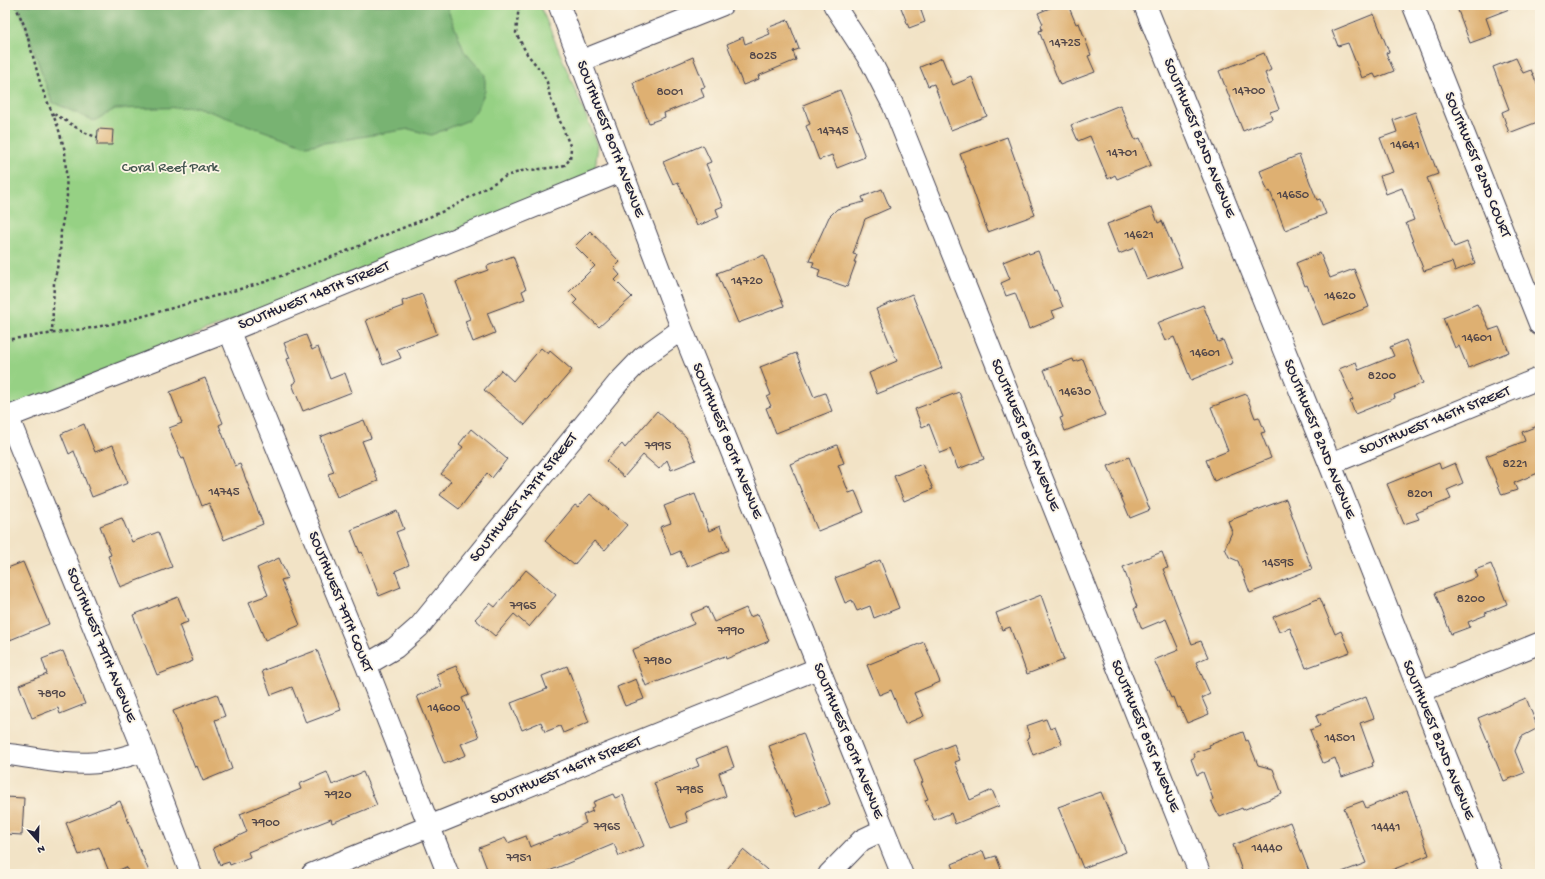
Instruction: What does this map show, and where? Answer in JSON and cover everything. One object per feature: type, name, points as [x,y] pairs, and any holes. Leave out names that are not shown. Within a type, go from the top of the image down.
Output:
[{"type":"street","name":"SOUTHWEST 80TH AVENUE","points":[[559,5],[682,329],[902,874]]},
{"type":"street","points":[[581,61],[722,5]]},
{"type":"street","name":"SOUTHWEST 81ST AVENUE","points":[[834,5],[871,62],[893,105],[1200,874]]},
{"type":"street","name":"SOUTHWEST 82ND AVENUE","points":[[1145,5],[1330,464],[1492,874]]},
{"type":"street","name":"SOUTHWEST 82ND COURT","points":[[1413,5],[1540,325]]},
{"type":"street","name":"SOUTHWEST 148TH STREET","points":[[7,418],[229,331],[622,171]]},
{"type":"street","name":"SOUTHWEST 147TH STREET","points":[[366,665],[395,648],[418,627],[618,383],[643,357],[682,329]]},
{"type":"street","name":"SOUTHWEST 79TH COURT","points":[[229,331],[366,665],[448,874]]},
{"type":"street","name":"SOUTHWEST 146TH STREET","points":[[1330,464],[1540,378]]},
{"type":"street","name":"SOUTHWEST 79TH AVENUE","points":[[7,418],[144,751],[191,874]]},
{"type":"street","points":[[1419,692],[1540,643]]},
{"type":"street","name":"SOUTHWEST 146TH STREET","points":[[312,874],[430,828],[819,668]]},
{"type":"street","points":[[5,754],[71,763],[92,763],[144,751]]},
{"type":"street","points":[[829,874],[862,840],[883,830]]},
{"type":"path","points":[[15,5],[25,27],[41,86],[54,114],[64,151],[67,196],[61,231],[60,254],[54,282],[52,333]]},
{"type":"path","points":[[5,340],[126,321],[265,282],[337,255],[451,208],[506,176],[522,171],[565,165],[570,159],[571,148],[559,124],[550,97],[547,82],[542,72],[527,54],[516,32],[519,5]]},
{"type":"path","points":[[54,114],[74,124],[86,134],[98,137]]},
{"type":"green space","name":"Coral Reef Park","points":[[5,5],[540,5],[598,145],[594,177],[5,410]]},
{"type":"green space","points":[[18,5],[446,5],[464,51],[485,75],[485,91],[478,108],[469,120],[431,135],[409,129],[306,146],[197,107],[115,109],[94,121],[52,102]]},
{"type":"building","points":[[900,5],[919,5],[925,22],[909,28]]},
{"type":"building","points":[[1057,5],[1068,5],[1076,24],[1079,23],[1091,55],[1088,56],[1095,72],[1060,85],[1039,31],[1042,30],[1041,25],[1043,24],[1038,13]]},
{"type":"building","points":[[1456,5],[1517,6],[1486,18],[1492,35],[1470,43]]},
{"type":"building","points":[[1374,14],[1389,52],[1386,53],[1394,71],[1376,78],[1374,74],[1362,78],[1348,43],[1338,46],[1332,31]]},
{"type":"building","points":[[788,20],[799,49],[793,51],[796,60],[758,76],[759,79],[743,85],[727,44],[743,37],[745,44],[770,34],[767,28]]},
{"type":"building","points":[[1264,53],[1271,70],[1265,73],[1279,109],[1270,112],[1272,119],[1243,131],[1219,71]]},
{"type":"building","points":[[693,57],[705,87],[701,88],[704,97],[664,113],[665,117],[649,123],[633,83]]},
{"type":"building","points":[[942,58],[953,85],[972,77],[987,116],[951,130],[934,84],[928,86],[920,67]]},
{"type":"building","points":[[1516,58],[1523,73],[1531,70],[1540,91],[1540,121],[1509,133],[1502,112],[1509,109],[1493,67]]},
{"type":"building","points":[[840,90],[860,137],[858,138],[865,157],[837,168],[832,155],[819,160],[806,126],[810,124],[803,105]]},
{"type":"building","points":[[1120,105],[1135,140],[1140,138],[1151,165],[1117,179],[1115,175],[1108,179],[1090,136],[1078,141],[1071,125]]},
{"type":"building","points":[[1415,112],[1438,174],[1427,178],[1454,247],[1467,242],[1475,263],[1455,271],[1452,262],[1424,271],[1406,223],[1414,220],[1402,188],[1386,194],[1380,176],[1393,172],[1380,138],[1397,132],[1393,120]]},
{"type":"building","points":[[98,129],[113,130],[112,145],[97,145]]},
{"type":"building","points":[[1007,137],[1035,215],[988,232],[960,154]]},
{"type":"building","points":[[703,145],[711,162],[706,164],[723,206],[716,209],[719,217],[697,226],[678,182],[673,184],[663,162]]},
{"type":"building","points":[[1299,155],[1317,200],[1320,199],[1326,214],[1285,230],[1270,191],[1268,192],[1260,171]]},
{"type":"building","points":[[882,189],[890,208],[865,219],[853,254],[857,255],[854,262],[856,262],[847,287],[818,277],[820,270],[812,267],[814,262],[809,261],[829,217],[837,209],[864,202],[862,197]]},
{"type":"building","points":[[1152,207],[1158,223],[1162,221],[1182,267],[1147,280],[1134,248],[1119,254],[1107,224]]},
{"type":"building","points":[[590,231],[620,262],[614,268],[620,275],[615,280],[632,297],[599,327],[574,303],[577,300],[569,292],[595,266],[575,246]]},
{"type":"building","points":[[1038,251],[1054,291],[1056,290],[1063,307],[1052,311],[1055,318],[1029,329],[1015,293],[1006,296],[1001,283],[1010,279],[1003,262],[1028,252],[1029,254]]},
{"type":"building","points":[[1320,253],[1330,278],[1354,269],[1369,307],[1323,325],[1307,285],[1305,286],[1296,263]]},
{"type":"building","points":[[764,255],[784,306],[738,323],[717,273]]},
{"type":"building","points":[[513,256],[526,289],[522,291],[525,299],[487,313],[495,333],[473,342],[465,321],[470,319],[456,282],[488,270],[487,266]]},
{"type":"building","points":[[422,294],[437,334],[397,349],[401,358],[383,365],[366,320],[403,306],[402,301]]},
{"type":"building","points":[[912,294],[942,368],[877,394],[869,373],[897,361],[876,309]]},
{"type":"building","points":[[1477,304],[1490,330],[1499,327],[1509,352],[1468,368],[1459,346],[1455,348],[1443,318]]},
{"type":"building","points":[[1203,305],[1218,342],[1223,340],[1233,363],[1191,380],[1174,337],[1165,341],[1157,323]]},
{"type":"building","points":[[306,335],[312,350],[318,347],[330,379],[345,373],[352,392],[303,411],[292,384],[296,382],[287,359],[290,358],[284,343]]},
{"type":"building","points":[[1406,340],[1423,383],[1394,395],[1395,398],[1355,414],[1350,401],[1353,400],[1339,369],[1356,362],[1359,370],[1394,356],[1390,347]]},
{"type":"building","points":[[541,348],[548,354],[550,351],[572,370],[525,425],[484,390],[501,370],[513,381]]},
{"type":"building","points":[[796,353],[814,397],[825,393],[832,411],[776,433],[766,408],[771,406],[767,397],[771,395],[760,367]]},
{"type":"building","points":[[1073,359],[1074,362],[1083,359],[1105,415],[1065,431],[1060,418],[1063,417],[1044,370]]},
{"type":"building","points":[[205,378],[223,423],[219,425],[235,466],[240,464],[263,524],[224,540],[209,503],[202,506],[184,458],[182,459],[169,428],[182,423],[170,392]]},
{"type":"building","points":[[959,392],[984,459],[958,469],[950,449],[940,453],[929,424],[922,427],[915,409]]},
{"type":"building","points":[[1246,394],[1255,418],[1259,417],[1265,432],[1261,433],[1271,458],[1214,481],[1206,460],[1228,451],[1211,407]]},
{"type":"building","points":[[657,411],[686,437],[696,460],[671,470],[667,460],[659,469],[643,455],[624,477],[606,461],[622,444],[625,448]]},
{"type":"building","points":[[364,420],[371,438],[362,441],[378,481],[337,497],[328,474],[334,472],[320,437]]},
{"type":"building","points":[[84,424],[95,452],[113,445],[128,483],[92,497],[74,451],[69,454],[61,434]]},
{"type":"building","points":[[1540,425],[1540,476],[1538,473],[1514,483],[1517,490],[1502,495],[1486,456],[1525,441],[1522,432]]},
{"type":"building","points":[[471,429],[507,459],[492,478],[487,473],[459,509],[440,495],[451,481],[441,474],[463,447],[459,444]]},
{"type":"building","points":[[837,445],[844,463],[838,465],[849,493],[855,491],[864,512],[818,531],[790,464]]},
{"type":"building","points":[[1129,457],[1150,510],[1130,518],[1108,466]]},
{"type":"building","points":[[1439,463],[1441,469],[1455,463],[1463,483],[1447,490],[1451,499],[1416,513],[1419,519],[1404,524],[1387,484]]},
{"type":"building","points":[[922,464],[933,489],[904,501],[894,476]]},
{"type":"building","points":[[590,494],[627,525],[605,550],[594,541],[574,565],[545,541],[575,505],[578,507]]},
{"type":"building","points":[[695,494],[709,531],[720,526],[729,550],[687,567],[680,551],[671,555],[660,527],[671,523],[664,506]]},
{"type":"building","points":[[1286,499],[1312,569],[1250,593],[1238,561],[1229,557],[1225,548],[1232,532],[1228,521]]},
{"type":"building","points":[[397,511],[404,529],[396,532],[409,565],[395,571],[401,587],[379,596],[362,552],[360,553],[351,530]]},
{"type":"building","points":[[122,518],[132,542],[158,532],[172,567],[120,587],[108,556],[111,555],[100,526]]},
{"type":"building","points":[[1162,552],[1168,568],[1163,569],[1192,644],[1201,641],[1208,657],[1196,662],[1210,694],[1202,698],[1209,714],[1187,723],[1180,707],[1177,708],[1173,697],[1171,698],[1154,660],[1179,650],[1166,619],[1142,629],[1134,609],[1137,607],[1123,567]]},
{"type":"building","points":[[279,558],[288,578],[281,580],[300,625],[265,640],[249,602],[268,595],[257,568]]},
{"type":"building","points":[[880,560],[899,608],[874,618],[870,606],[857,611],[852,600],[845,603],[835,578]]},
{"type":"building","points":[[23,562],[49,624],[5,642],[5,569]]},
{"type":"building","points":[[1491,564],[1507,604],[1468,622],[1470,627],[1451,634],[1435,593],[1478,577],[1475,570]]},
{"type":"building","points":[[526,570],[556,595],[529,627],[514,614],[495,636],[475,619],[490,603],[495,607]]},
{"type":"building","points":[[1041,595],[1064,660],[1027,674],[1010,627],[1002,630],[996,613]]},
{"type":"building","points":[[178,597],[188,622],[179,625],[193,661],[157,675],[133,615]]},
{"type":"building","points":[[1320,598],[1335,634],[1341,631],[1350,652],[1306,668],[1290,628],[1279,632],[1273,617]]},
{"type":"building","points":[[707,607],[714,622],[746,608],[750,617],[758,614],[769,641],[726,659],[725,656],[646,686],[632,650],[694,624],[690,614]]},
{"type":"building","points":[[924,642],[940,682],[914,693],[924,716],[905,724],[891,690],[879,695],[867,665]]},
{"type":"building","points":[[317,650],[341,710],[306,723],[292,687],[271,695],[262,671]]},
{"type":"building","points":[[63,651],[85,704],[60,714],[58,708],[32,718],[19,685],[47,674],[42,659]]},
{"type":"building","points":[[456,666],[469,695],[462,698],[479,737],[461,744],[466,755],[444,764],[417,696],[442,686],[436,674]]},
{"type":"building","points":[[567,666],[589,722],[563,733],[560,726],[545,732],[541,722],[522,730],[511,703],[547,689],[542,676]]},
{"type":"building","points":[[636,679],[644,699],[625,706],[617,687]]},
{"type":"building","points":[[217,694],[225,716],[215,720],[232,769],[203,781],[197,766],[195,768],[173,711]]},
{"type":"building","points":[[1366,697],[1374,718],[1360,723],[1374,762],[1372,763],[1373,766],[1342,777],[1335,758],[1323,763],[1310,730],[1320,726],[1316,716]]},
{"type":"building","points":[[1526,698],[1538,728],[1521,737],[1515,751],[1524,773],[1504,781],[1478,718]]},
{"type":"building","points":[[1046,719],[1050,729],[1055,727],[1062,744],[1033,755],[1027,738],[1030,737],[1026,726]]},
{"type":"building","points":[[1243,732],[1246,741],[1248,740],[1258,765],[1273,769],[1282,794],[1243,810],[1242,808],[1220,817],[1211,800],[1213,799],[1203,772],[1197,775],[1191,759],[1195,757],[1193,753]]},
{"type":"building","points":[[803,733],[830,804],[797,817],[769,746]]},
{"type":"building","points":[[954,744],[960,760],[955,762],[970,800],[992,790],[999,806],[955,824],[951,813],[934,820],[925,800],[928,799],[914,760]]},
{"type":"building","points":[[727,747],[734,767],[719,773],[726,796],[685,812],[688,822],[671,828],[654,783],[699,766],[696,759]]},
{"type":"building","points":[[327,772],[332,785],[363,772],[377,805],[332,823],[331,819],[248,852],[250,857],[230,865],[229,862],[220,865],[213,848],[247,832],[240,814],[301,789],[299,784]]},
{"type":"building","points":[[1407,791],[1429,855],[1382,874],[1342,874],[1342,872],[1366,863],[1344,808],[1363,801],[1366,808]]},
{"type":"building","points":[[1101,792],[1126,852],[1083,868],[1058,807]]},
{"type":"building","points":[[613,794],[615,798],[623,795],[644,846],[619,856],[614,844],[542,874],[489,874],[479,848],[505,838],[508,843],[526,836],[530,847],[568,832],[586,823],[583,815],[593,811],[591,808],[595,806],[593,802]]},
{"type":"building","points":[[5,797],[24,798],[22,835],[5,834]]},
{"type":"building","points":[[120,801],[150,874],[129,874],[126,867],[110,874],[99,847],[79,855],[66,823]]},
{"type":"building","points":[[1290,822],[1310,874],[1243,874],[1233,845]]},
{"type":"building","points":[[743,850],[772,874],[723,874]]},
{"type":"building","points":[[983,851],[986,859],[996,856],[1003,874],[951,874],[955,872],[952,864]]}]
